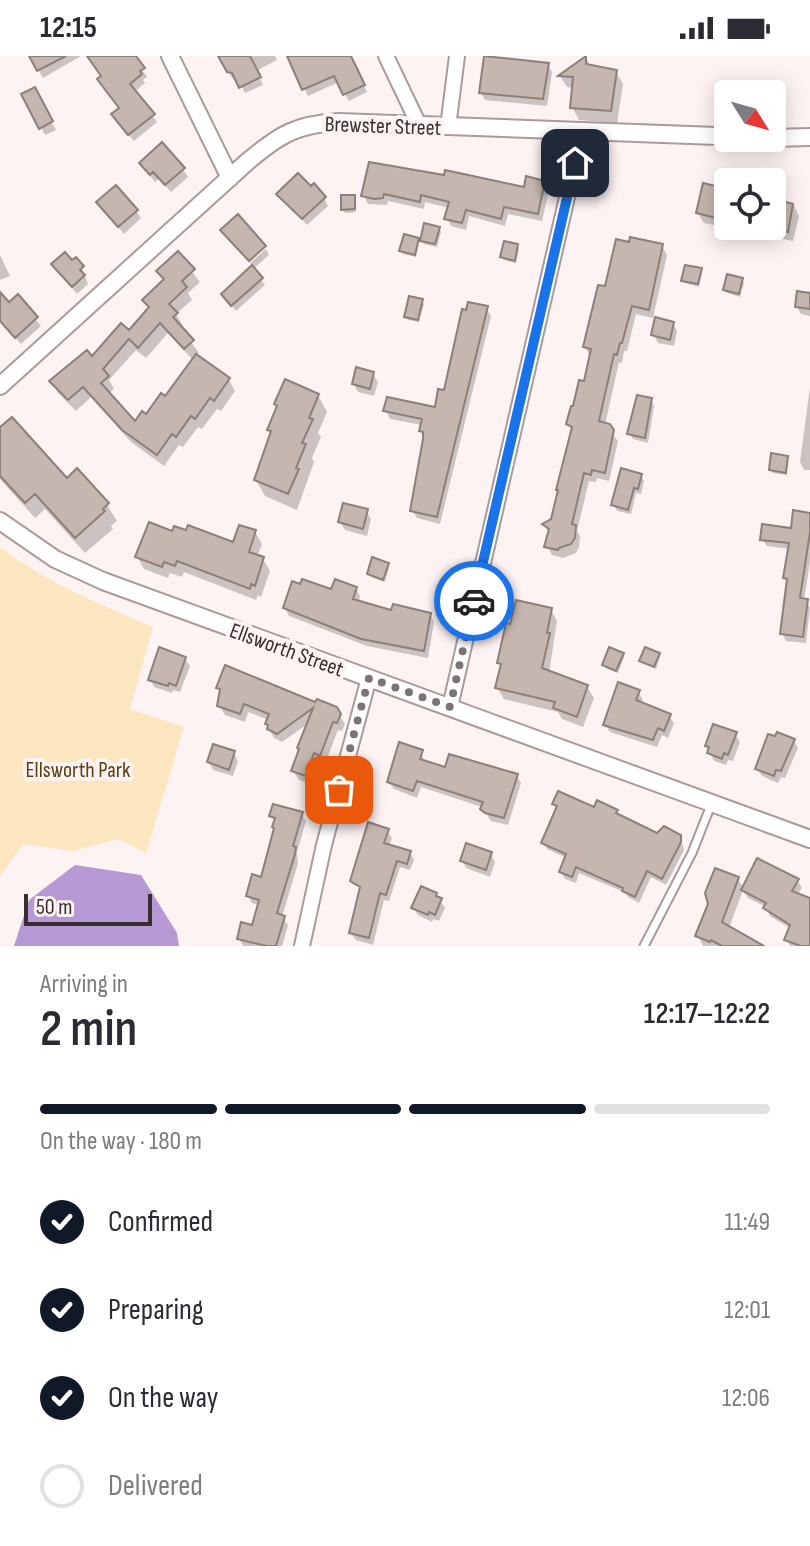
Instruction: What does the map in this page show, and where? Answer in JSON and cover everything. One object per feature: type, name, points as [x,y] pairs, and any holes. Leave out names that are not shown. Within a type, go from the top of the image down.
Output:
[{"type":"street","points":[[170,56],[230,178]]},
{"type":"street","points":[[386,56],[419,125]]},
{"type":"street","points":[[448,127],[457,56]]},
{"type":"street","name":"Brewster Street","points":[[2,378],[281,135],[304,125],[339,122],[714,136]]},
{"type":"street","points":[[450,707],[582,132]]},
{"type":"street","name":"Brewster Street","points":[[786,138],[810,137]]},
{"type":"street","name":"Ellsworth Street","points":[[0,521],[55,559],[94,577],[810,839]]},
{"type":"street","points":[[302,946],[324,845],[369,678]]},
{"type":"lane","points":[[644,946],[692,853],[712,803]]},
{"type":"green space","name":"Ellsworth Park","points":[[0,547],[55,582],[153,627],[130,709],[184,727],[146,853],[118,839],[73,851],[23,844],[0,876]]},
{"type":"shaded area","points":[[75,865],[141,875],[177,933],[179,946],[14,946],[29,900]]},
{"type":"building","points":[[29,56],[66,56],[37,71]]},
{"type":"building","points":[[87,56],[136,56],[145,68],[130,84],[155,114],[128,135],[111,114],[119,108],[97,79],[101,76]]},
{"type":"building","points":[[218,56],[250,56],[261,77],[239,88]]},
{"type":"building","points":[[287,56],[351,56],[365,85],[343,95],[334,76],[302,90]]},
{"type":"building","points":[[484,56],[549,63],[543,99],[479,93]]},
{"type":"building","points":[[586,56],[586,64],[617,70],[611,111],[570,108],[573,77],[558,76]]},
{"type":"building","points":[[35,87],[53,121],[39,129],[21,94]]},
{"type":"building","points":[[162,142],[185,168],[165,185],[139,163]]},
{"type":"building","points":[[369,162],[444,175],[445,170],[524,187],[526,176],[545,181],[538,214],[504,207],[501,219],[466,210],[462,223],[444,219],[449,202],[421,195],[420,202],[384,194],[383,198],[374,199],[361,196]]},
{"type":"building","points":[[298,173],[311,186],[314,183],[326,197],[302,219],[276,194]]},
{"type":"building","points":[[703,183],[714,186],[714,218],[696,213]]},
{"type":"building","points":[[116,185],[138,210],[118,227],[96,202]]},
{"type":"building","points":[[341,195],[355,195],[355,209],[341,210]]},
{"type":"building","points":[[786,202],[793,204],[786,232]]},
{"type":"building","points":[[238,214],[266,246],[249,261],[220,230]]},
{"type":"building","points":[[424,223],[440,227],[435,244],[420,241]]},
{"type":"building","points":[[404,234],[419,238],[415,255],[399,251]]},
{"type":"building","points":[[630,237],[663,244],[649,310],[632,306],[622,343],[617,355],[614,354],[599,421],[610,424],[614,430],[605,473],[592,470],[591,475],[584,473],[572,524],[576,525],[575,538],[571,544],[558,550],[544,547],[549,529],[542,524],[551,519],[572,427],[566,424],[579,380],[584,381],[591,349],[583,347],[598,285],[605,286],[616,239],[629,242]]},
{"type":"building","points":[[504,241],[518,244],[515,261],[500,257]]},
{"type":"building","points":[[178,251],[195,269],[182,281],[187,287],[169,304],[178,313],[173,317],[194,340],[184,349],[160,323],[138,348],[129,339],[103,369],[109,376],[101,383],[135,421],[142,411],[146,414],[161,393],[165,396],[196,354],[230,378],[214,401],[210,398],[195,419],[191,416],[176,437],[172,434],[157,455],[122,430],[83,387],[68,400],[49,381],[87,350],[92,356],[121,323],[129,330],[149,307],[142,300],[164,279],[156,271]]},
{"type":"building","points":[[65,252],[72,260],[76,257],[84,266],[80,270],[85,275],[72,287],[51,264]]},
{"type":"building","points":[[252,265],[263,278],[231,306],[221,294]]},
{"type":"building","points":[[685,265],[702,268],[698,284],[681,281]]},
{"type":"building","points":[[727,274],[743,278],[739,294],[723,290]]},
{"type":"building","points":[[797,291],[810,293],[810,309],[795,307]]},
{"type":"building","points":[[0,292],[9,302],[18,294],[38,317],[15,338],[0,321]]},
{"type":"building","points":[[409,296],[423,299],[418,320],[404,317]]},
{"type":"building","points":[[468,302],[488,306],[437,517],[410,511],[423,439],[423,432],[419,431],[422,419],[383,411],[387,397],[435,407],[438,389],[444,390],[462,309],[466,310]]},
{"type":"building","points":[[655,317],[674,322],[670,340],[651,335]]},
{"type":"building","points":[[356,367],[374,372],[370,389],[352,384]]},
{"type":"building","points":[[285,379],[319,394],[309,418],[313,419],[302,443],[306,444],[296,468],[299,469],[288,494],[254,480],[271,431],[267,430],[277,406],[274,404]]},
{"type":"building","points":[[637,395],[652,398],[645,438],[627,434]]},
{"type":"building","points":[[12,417],[67,478],[77,468],[109,503],[103,509],[105,511],[75,538],[35,494],[25,503],[0,476],[0,427]]},
{"type":"building","points":[[771,453],[788,456],[786,473],[769,470]]},
{"type":"building","points":[[621,468],[642,474],[628,510],[611,505]]},
{"type":"building","points":[[343,503],[368,509],[363,529],[338,522]]},
{"type":"building","points":[[793,510],[810,513],[800,598],[808,599],[803,637],[780,634],[787,579],[783,578],[789,543],[760,540],[762,524],[791,528]]},
{"type":"building","points":[[149,522],[172,531],[174,526],[186,530],[188,525],[233,542],[239,525],[256,530],[249,552],[264,557],[255,586],[251,584],[250,589],[177,561],[175,566],[164,562],[162,567],[135,557]]},
{"type":"building","points":[[372,557],[389,563],[383,580],[367,574]]},
{"type":"building","points":[[302,579],[331,589],[335,579],[357,587],[353,599],[391,610],[393,604],[431,613],[424,651],[361,639],[283,608],[292,581],[300,584]]},
{"type":"building","points":[[516,600],[552,608],[542,668],[588,685],[577,717],[553,708],[555,702],[495,688],[506,623],[510,624]]},
{"type":"building","points":[[159,647],[186,657],[176,686],[148,680]]},
{"type":"building","points":[[609,647],[624,653],[616,671],[602,665]]},
{"type":"building","points":[[645,647],[660,653],[654,667],[639,661]]},
{"type":"building","points":[[225,665],[315,702],[317,699],[337,707],[341,714],[337,723],[333,722],[320,756],[314,753],[306,776],[291,771],[313,708],[277,734],[267,729],[268,725],[265,724],[269,714],[244,704],[240,714],[217,706],[220,689],[216,688]]},
{"type":"building","points":[[618,682],[640,690],[636,700],[671,714],[664,731],[658,728],[653,740],[603,725]]},
{"type":"building","points":[[713,724],[737,732],[728,755],[724,753],[722,759],[707,753],[709,747],[705,746]]},
{"type":"building","points":[[777,732],[795,739],[781,771],[776,770],[774,776],[755,769],[768,734],[775,736]]},
{"type":"building","points":[[399,742],[423,750],[420,759],[445,767],[449,754],[518,774],[504,818],[485,813],[480,809],[483,802],[417,781],[413,791],[387,782]]},
{"type":"building","points":[[213,744],[235,751],[229,770],[207,762]]},
{"type":"building","points":[[558,791],[594,807],[597,800],[657,833],[664,826],[681,835],[681,842],[662,879],[647,871],[635,897],[622,891],[623,888],[576,867],[572,877],[559,872],[566,854],[541,843],[557,806],[552,804]]},
{"type":"building","points":[[273,804],[303,812],[293,846],[296,847],[295,854],[277,913],[285,916],[276,946],[267,946],[237,939],[241,922],[252,925],[259,900],[246,896],[252,874],[261,877],[274,828],[275,818],[269,816]]},
{"type":"building","points":[[368,822],[389,829],[384,843],[411,851],[407,864],[397,861],[386,895],[380,893],[369,938],[349,933],[360,887],[350,881]]},
{"type":"building","points":[[466,843],[492,852],[486,870],[460,861]]},
{"type":"building","points":[[757,858],[799,879],[792,891],[810,898],[810,946],[784,940],[790,925],[763,908],[766,903],[741,890]]},
{"type":"building","points":[[715,868],[739,877],[722,922],[764,946],[722,946],[695,936],[708,904],[705,893]]},
{"type":"building","points":[[421,886],[442,898],[435,915],[411,908]]},
{"type":"way so far","points":[[339,790],[369,678],[450,707],[474,601]]},
{"type":"route","points":[[474,601],[575,163]]}]
